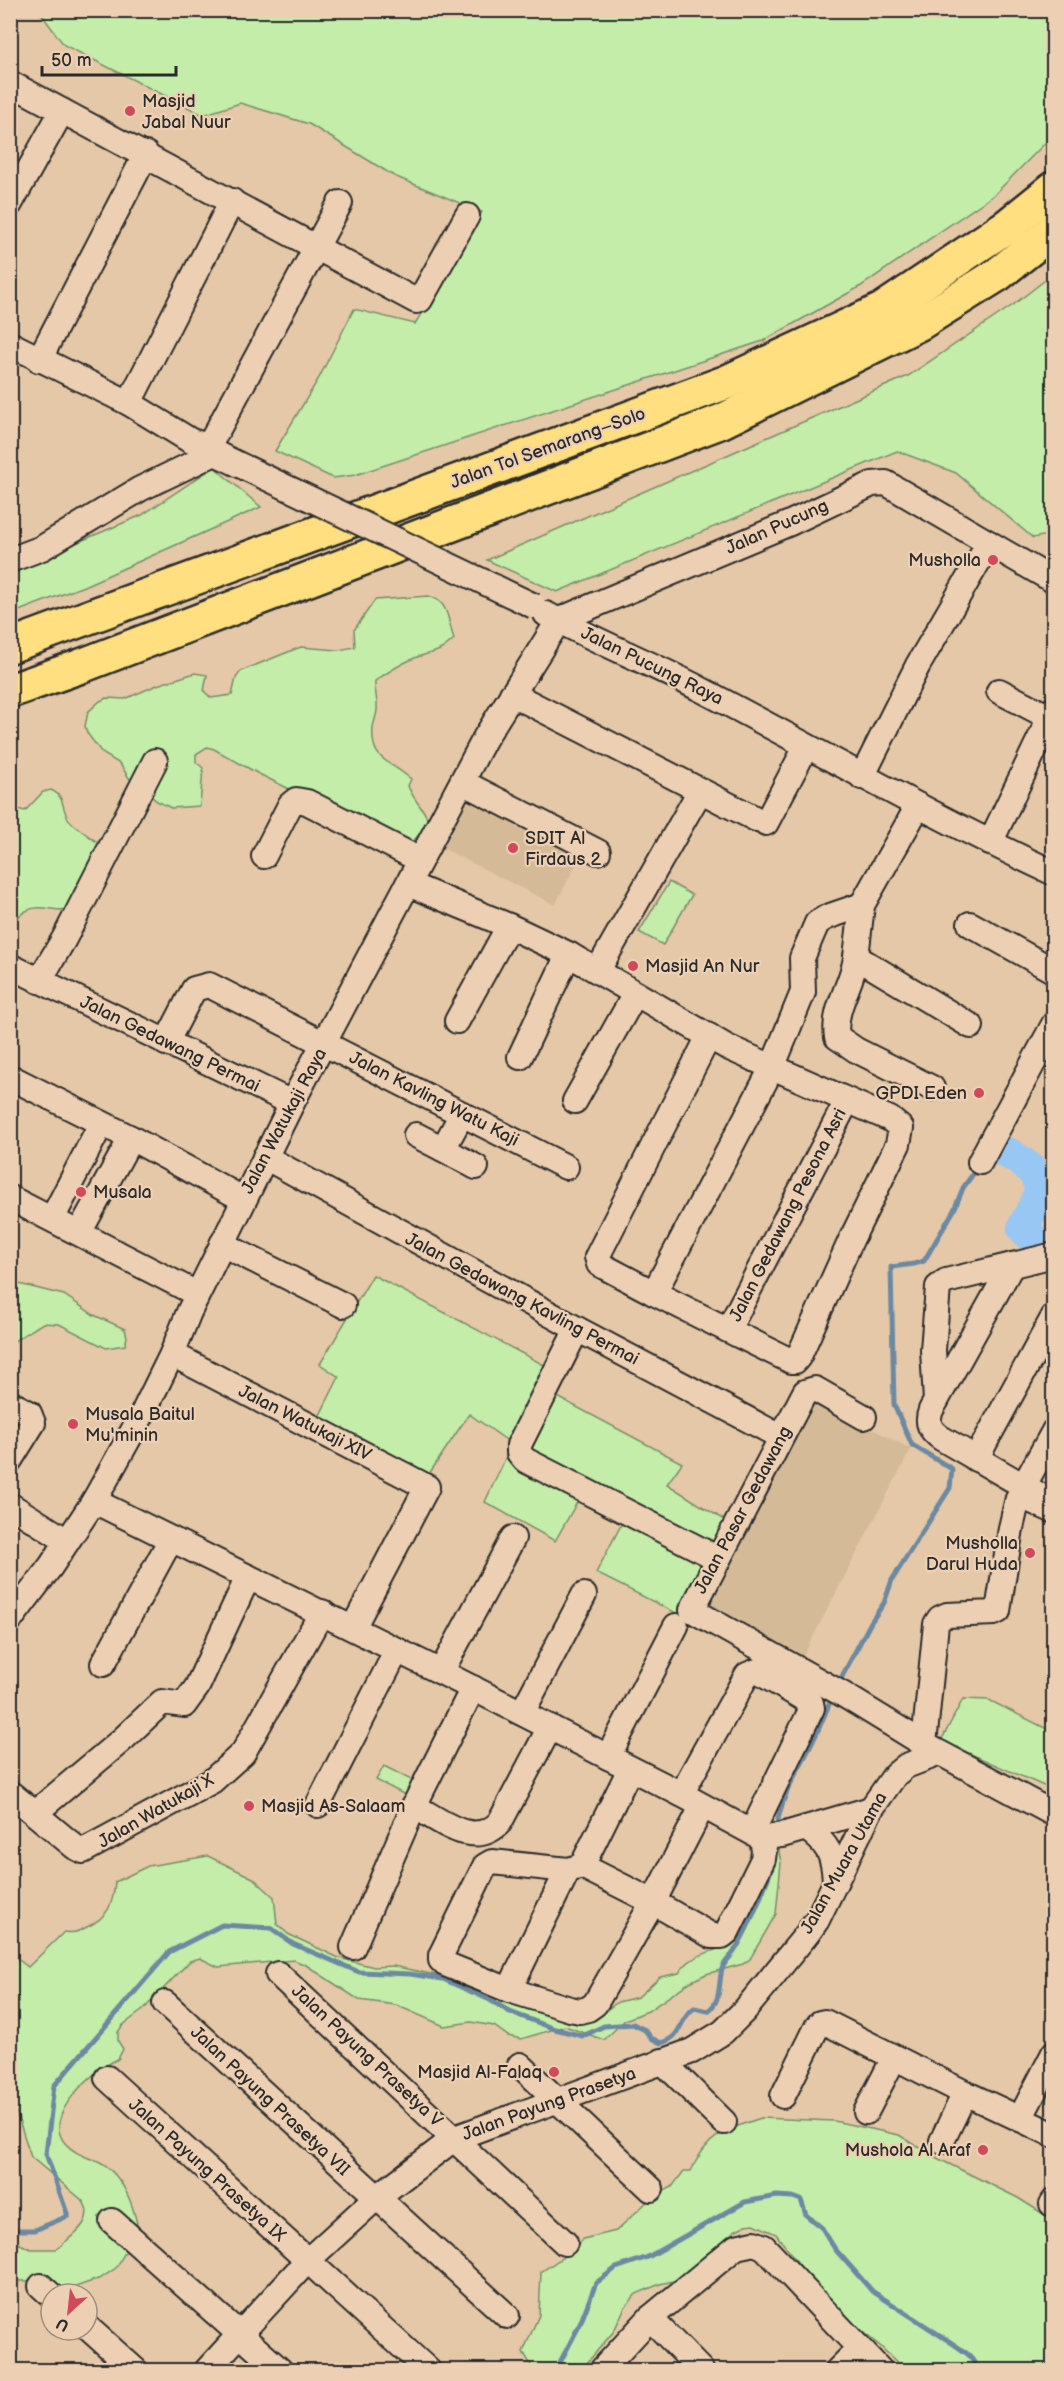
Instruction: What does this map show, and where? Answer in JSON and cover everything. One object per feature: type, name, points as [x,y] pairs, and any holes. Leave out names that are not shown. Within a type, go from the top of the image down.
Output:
[{"type":"highway","name":"Jalan Tol Semarang–Solo","points":[[10,646],[727,382],[882,310],[1007,226],[1053,188]]},
{"type":"highway","name":"Jalan Tol Semarang–Solo","points":[[10,691],[722,421],[920,323],[997,275],[1053,230]]},
{"type":"street","points":[[10,83],[418,301],[467,216]]},
{"type":"street","points":[[10,204],[62,111]]},
{"type":"street","points":[[39,360],[146,154]]},
{"type":"street","points":[[129,403],[232,201]]},
{"type":"street","points":[[10,560],[42,548],[212,449],[340,203]]},
{"type":"street","name":"Jalan Pucung Raya","points":[[10,344],[129,403],[191,441],[212,449],[246,468],[534,606],[700,689],[862,777],[1053,873]]},
{"type":"street","name":"Jalan Pucung","points":[[559,620],[790,523],[872,484],[886,483],[1051,576]]},
{"type":"street","points":[[862,777],[918,665],[989,543]]},
{"type":"street","name":"Jalan Watukaji Raya","points":[[10,1620],[94,1501],[144,1411],[172,1354],[197,1294],[292,1103],[485,738],[559,620]]},
{"type":"street","points":[[990,843],[1051,713],[999,691]]},
{"type":"street","points":[[512,694],[761,821],[806,747]]},
{"type":"street","points":[[43,983],[155,761]]},
{"type":"street","points":[[462,782],[598,852]]},
{"type":"street","points":[[598,970],[700,791]]},
{"type":"street","points":[[264,856],[290,805],[296,800],[307,802],[420,860]]},
{"type":"street","points":[[918,806],[862,905],[854,969],[837,1015],[835,1028],[837,1037],[856,1050],[932,1088]]},
{"type":"street","name":"Jalan Gedawang Pesona Asri","points":[[408,884],[509,926],[570,955],[709,1036],[772,1068],[898,1124],[901,1128],[900,1136],[795,1361],[654,1293],[599,1264],[597,1257],[709,1036]]},
{"type":"street","points":[[654,1293],[772,1068],[803,992],[804,983],[800,964],[817,923],[827,916],[862,905]]},
{"type":"street","points":[[970,924],[1053,971]]},
{"type":"street","points":[[457,1021],[509,926]]},
{"type":"street","points":[[520,1057],[570,955]]},
{"type":"street","points":[[856,957],[971,1026]]},
{"type":"street","name":"Jalan Gedawang Permai","points":[[10,966],[292,1103]]},
{"type":"street","name":"Jalan Kavling Watu Kaji","points":[[166,1042],[194,989],[209,985],[566,1167]]},
{"type":"street","points":[[575,1101],[635,994]]},
{"type":"street","points":[[980,1162],[1053,1024]]},
{"type":"street","points":[[10,1077],[131,1138],[243,1199]]},
{"type":"street","name":"Jalan Gedawang Pesona Asri","points":[[729,1330],[847,1101]]},
{"type":"street","points":[[442,1149],[462,1114]]},
{"type":"street","points":[[52,1219],[101,1124]]},
{"type":"street","points":[[416,1135],[476,1167]]},
{"type":"street","points":[[79,1233],[131,1138]]},
{"type":"street","name":"Jalan Gedawang Kavling Permai","points":[[265,1157],[577,1329],[781,1437]]},
{"type":"street","points":[[10,1198],[197,1294]]},
{"type":"street","points":[[222,1244],[343,1305]]},
{"type":"street","points":[[936,1401],[933,1350],[938,1287],[946,1281],[1053,1255]]},
{"type":"street","points":[[1012,1265],[936,1401],[928,1423],[940,1438],[1053,1502]]},
{"type":"street","points":[[976,1459],[1053,1316]]},
{"type":"street","points":[[577,1329],[519,1444],[519,1453],[525,1460],[717,1558]]},
{"type":"street","name":"Jalan Watukaji XIV","points":[[172,1354],[427,1487],[353,1628]]},
{"type":"street","name":"Jalan Pasar Gedawang","points":[[864,1417],[815,1389],[805,1392],[692,1610],[844,1695],[932,1749]]},
{"type":"street","points":[[10,1403],[29,1413],[33,1423],[10,1460]]},
{"type":"street","points":[[1023,1487],[1053,1431]]},
{"type":"street","points":[[1053,1511],[1025,1498],[1018,1498],[998,1611],[947,1615],[940,1617],[936,1624],[932,1749],[1053,1814]]},
{"type":"street","points":[[94,1501],[322,1612],[681,1794],[702,1807],[766,1835],[806,1828],[871,1809]]},
{"type":"street","points":[[10,1505],[67,1541]]},
{"type":"street","points":[[441,1672],[513,1538]]},
{"type":"street","points":[[103,1664],[171,1539]]},
{"type":"street","points":[[35,1813],[123,1739],[162,1702],[184,1705],[196,1687],[248,1577]]},
{"type":"street","points":[[522,1713],[584,1595]]},
{"type":"street","name":"Jalan Watukaji X","points":[[10,1793],[75,1847],[87,1851],[212,1782],[243,1753],[322,1612]]},
{"type":"street","points":[[608,1757],[676,1626]]},
{"type":"street","points":[[318,1805],[397,1650]]},
{"type":"street","points":[[681,1794],[747,1675],[757,1671],[811,1703],[813,1708],[766,1835],[763,1859],[727,1932],[722,1936],[712,1936],[653,1902],[575,1868],[498,1862],[485,1866],[441,1955],[441,1960],[445,1964],[509,1990],[570,2009],[588,2009],[595,2004],[653,1902],[702,1807]]},
{"type":"street","points":[[352,1947],[414,1806],[473,1688]]},
{"type":"street","points":[[414,1806],[460,1832],[471,1835],[495,1827],[500,1822],[550,1727]]},
{"type":"street","name":"Jalan Muara Utama","points":[[692,2051],[723,2032],[745,2010],[812,1927],[871,1809],[895,1775],[932,1749]]},
{"type":"street","points":[[509,1990],[630,1768]]},
{"type":"street","points":[[806,1828],[819,1838],[829,1851],[835,1869],[836,1882]]},
{"type":"street","name":"Jalan Payung Prasetya V","points":[[278,1974],[565,2243]]},
{"type":"street","name":"Jalan Payung Prasetya VII","points":[[165,2003],[507,2316]]},
{"type":"street","points":[[783,2096],[817,2027],[822,2022],[1053,2135]]},
{"type":"street","name":"Jalan Payung Prasetya","points":[[207,2370],[307,2261],[376,2198],[455,2138],[692,2051]]},
{"type":"street","points":[[1020,2119],[1053,2053]]},
{"type":"street","points":[[866,2112],[894,2058]]},
{"type":"street","points":[[662,2061],[724,2122]]},
{"type":"street","points":[[520,2065],[651,2189]]},
{"type":"street","name":"Jalan Payung Prasetya IX","points":[[106,2078],[428,2370]]},
{"type":"street","points":[[942,2142],[965,2093]]},
{"type":"street","points":[[112,2221],[280,2370]]},
{"type":"street","points":[[602,2370],[650,2318],[736,2247],[754,2243],[764,2247],[880,2370]]},
{"type":"street","points":[[650,2318],[700,2370]]},
{"type":"street","points":[[99,2338],[135,2370]]},
{"type":"street","points":[[838,2370],[859,2349]]},
{"type":"shaded area","name":"SDIT Al Firdaus 2","points":[[472,791],[584,849],[555,905],[442,848]]},
{"type":"shaded area","points":[[806,1395],[911,1449],[801,1660],[697,1606]]},
{"type":"green space","points":[[39,11],[1053,11],[1053,135],[995,194],[861,286],[763,341],[355,475],[333,478],[275,451],[319,378],[354,309],[415,324],[482,212],[394,176],[309,124],[240,103],[203,115],[64,45]]},
{"type":"green space","points":[[1053,274],[1053,534],[1033,538],[956,473],[897,451],[557,592],[487,560],[908,376],[1013,305]]},
{"type":"green space","points":[[214,467],[261,507],[84,586],[11,614],[10,571],[142,515]]},
{"type":"green space","points":[[428,596],[435,598],[444,607],[454,639],[440,650],[406,662],[375,681],[377,714],[373,727],[374,747],[382,758],[411,779],[408,786],[426,816],[427,822],[424,828],[406,847],[207,747],[196,754],[196,762],[203,768],[200,806],[171,808],[157,801],[129,778],[120,764],[102,753],[87,733],[85,726],[88,712],[107,698],[125,699],[157,685],[195,673],[207,675],[204,691],[211,698],[232,695],[236,678],[241,671],[293,650],[301,647],[338,650],[355,647],[354,630],[375,600]]},
{"type":"green space","points":[[51,790],[61,798],[70,821],[104,847],[71,909],[32,909],[11,923],[10,803],[17,809],[25,811],[43,792]]},
{"type":"green space","points":[[669,882],[692,895],[663,945],[639,932]]},
{"type":"green space","points":[[373,1275],[546,1366],[537,1386],[682,1463],[667,1484],[724,1520],[678,1614],[596,1573],[622,1523],[580,1497],[555,1541],[485,1502],[512,1444],[469,1414],[427,1477],[317,1421],[339,1377],[320,1364]]},
{"type":"green space","points":[[11,1282],[64,1295],[94,1315],[125,1329],[127,1337],[125,1345],[106,1348],[59,1324],[43,1323],[11,1343]]},
{"type":"green space","points":[[963,1699],[989,1700],[1053,1732],[1053,1790],[941,1741]]},
{"type":"green space","points":[[384,1766],[419,1784],[411,1798],[376,1780]]},
{"type":"green space","points":[[778,1846],[781,1863],[776,1914],[750,1959],[743,1964],[706,1974],[690,1982],[648,2011],[625,2020],[604,2040],[565,2026],[521,2039],[508,2036],[494,2026],[471,2022],[444,2026],[396,2005],[359,2000],[306,1965],[294,1960],[218,1967],[200,1958],[190,1961],[143,2010],[123,2025],[118,2032],[118,2041],[123,2049],[118,2059],[97,2072],[74,2094],[60,2119],[59,2132],[65,2143],[77,2153],[108,2168],[121,2183],[134,2211],[138,2229],[116,2268],[101,2278],[90,2282],[11,2280],[11,2240],[31,2249],[57,2249],[81,2227],[87,2215],[82,2200],[31,2157],[15,2108],[11,2103],[10,1953],[28,1967],[64,1932],[76,1932],[100,1919],[111,1904],[115,1882],[148,1866],[208,1856],[253,1878],[274,1897],[277,1924],[288,1934],[339,1958],[374,1967],[393,1966],[440,1976],[530,2010],[596,2017],[618,2002],[638,1997],[660,1977],[679,1973],[684,1966],[697,1957],[735,1942],[766,1860]]},
{"type":"green space","points":[[761,2118],[834,2121],[899,2135],[935,2157],[1018,2198],[1053,2220],[1053,2370],[905,2370],[879,2345],[846,2319],[807,2275],[776,2234],[754,2224],[734,2231],[686,2278],[660,2284],[636,2294],[625,2307],[614,2331],[581,2370],[534,2370],[523,2352],[539,2315],[541,2272],[572,2251],[583,2239],[616,2231],[650,2199],[672,2187],[684,2171],[691,2171],[704,2149],[719,2135]]},
{"type":"waterway","points":[[1000,1150],[1022,1162],[1038,1181],[1038,1197],[1023,1228],[1033,1239]]},
{"type":"waterway","points":[[838,1684],[871,1622],[884,1603],[892,1580],[950,1488],[952,1469],[912,1445],[894,1405],[891,1267],[924,1261],[954,1210],[963,1188],[978,1167]]},
{"type":"waterway","points":[[776,1829],[785,1796],[833,1695]]},
{"type":"waterway","points":[[10,2230],[35,2230],[68,2216],[46,2154],[54,2086],[169,1952],[222,1925],[271,1928],[293,1944],[359,1972],[410,1974],[443,1979],[490,2000],[510,2012],[555,2029],[583,2036],[604,2026],[633,2024],[661,2043],[677,2032],[694,2008],[708,2011],[716,2002],[723,1966],[746,1930],[773,1865]]},
{"type":"waterway","points":[[556,2370],[580,2324],[596,2283],[616,2268],[648,2257],[745,2202],[777,2196],[801,2200],[806,2215],[822,2228],[835,2249],[872,2291],[969,2355],[979,2370]]},
{"type":"place","name":"Masjid Jabal Nuur","points":[[130,111]]},
{"type":"place","name":"Musholla","points":[[993,560]]},
{"type":"place","name":"SDIT Al Firdaus 2","points":[[513,848]]},
{"type":"place","name":"Masjid An Nur","points":[[633,966]]},
{"type":"place","name":"GPDI Eden","points":[[979,1093]]},
{"type":"place","name":"Musala","points":[[81,1192]]},
{"type":"place","name":"Musala Baitul Mu'minin","points":[[73,1424]]},
{"type":"place","name":"Musholla Darul Huda","points":[[1030,1553]]},
{"type":"place","name":"Masjid As-Salaam","points":[[249,1806]]},
{"type":"place","name":"Masjid Al-Falaq","points":[[554,2072]]},
{"type":"place","name":"Mushola Al Araf","points":[[983,2150]]}]
